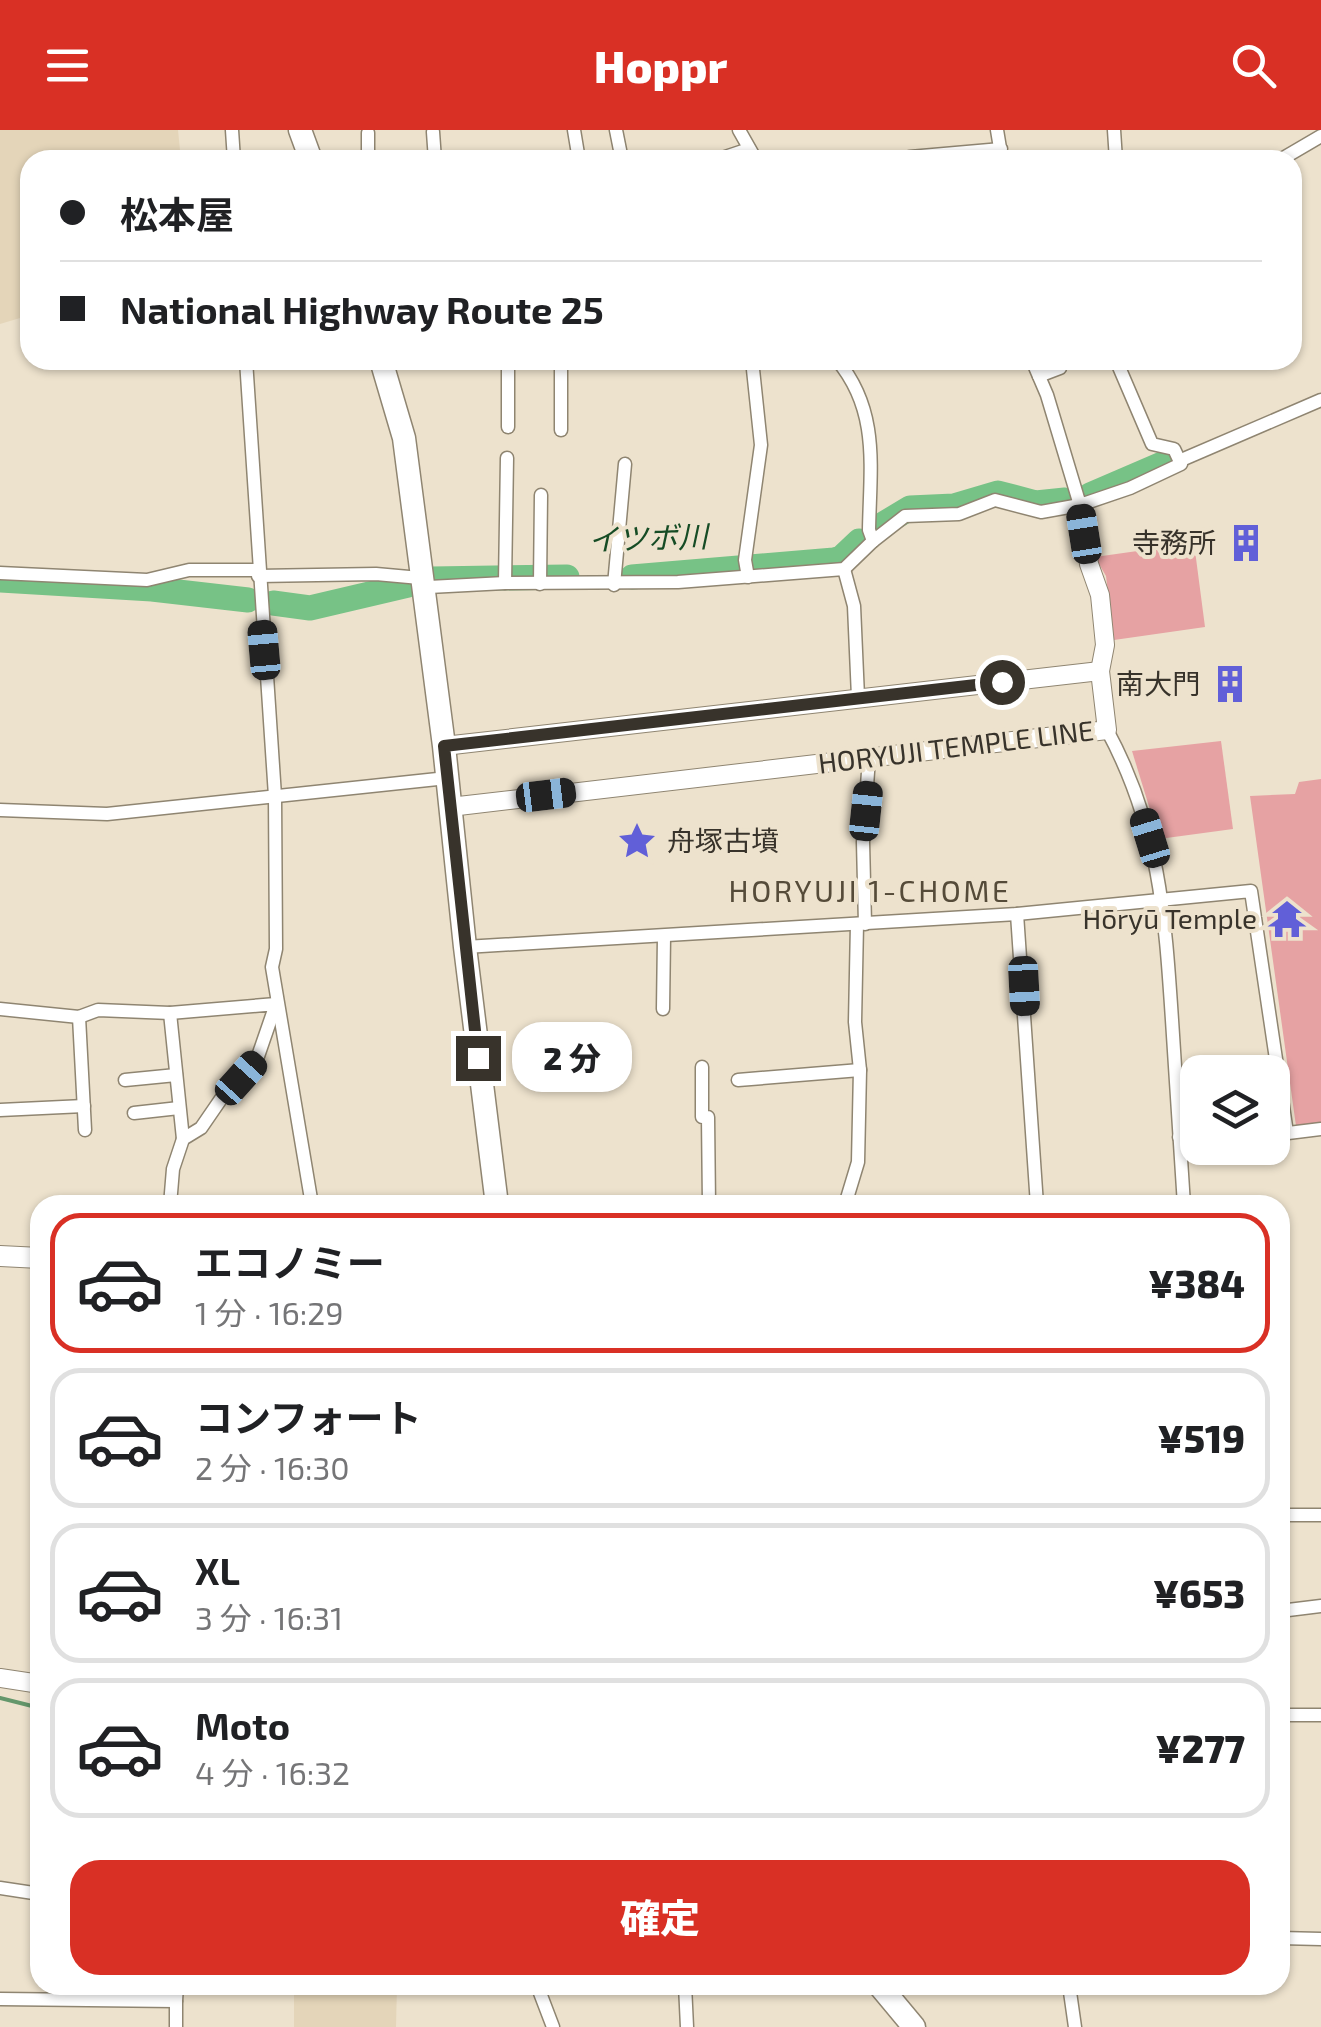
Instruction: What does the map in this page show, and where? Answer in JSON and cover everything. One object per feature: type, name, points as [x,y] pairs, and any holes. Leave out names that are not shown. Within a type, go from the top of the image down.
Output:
[{"type":"highway","points":[[385,370],[404,438],[424,582],[496,1195]]},
{"type":"highway","points":[[887,1995],[914,2027]]},
{"type":"main road","points":[[1080,505],[1089,564],[1100,595],[1104,644],[1100,671]]},
{"type":"main road","name":"HORYUJI TEMPLE LINE","points":[[444,746],[1100,671],[1107,730],[450,807]]},
{"type":"main road","points":[[0,1256],[30,1258]]},
{"type":"main road","points":[[0,1678],[30,1682]]},
{"type":"street","points":[[368,132],[368,150]]},
{"type":"street","points":[[1297,150],[1321,136]]},
{"type":"street","points":[[247,370],[276,796],[276,949],[272,967],[310,1195]]},
{"type":"street","points":[[508,370],[508,427]]},
{"type":"street","points":[[561,430],[562,370]]},
{"type":"street","points":[[748,572],[761,445],[753,370]]},
{"type":"street","points":[[846,370],[865,406],[870,438],[869,530],[873,541]]},
{"type":"street","points":[[1036,370],[1080,505]]},
{"type":"street","points":[[1039,376],[1055,370]]},
{"type":"street","points":[[1120,370],[1152,444],[1174,449],[1180,460]]},
{"type":"street","points":[[0,573],[147,580],[189,570],[376,574],[424,582],[844,569],[906,516],[958,514],[995,500],[1040,512],[1080,505],[1130,488],[1180,464],[1180,460],[1321,400]]},
{"type":"street","points":[[505,579],[508,458]]},
{"type":"street","points":[[615,579],[626,464]]},
{"type":"street","points":[[540,579],[541,495]]},
{"type":"street","points":[[844,569],[854,606],[858,698]]},
{"type":"street","points":[[1107,730],[1126,765],[1140,805],[1163,900],[1183,1195]]},
{"type":"street","points":[[849,1195],[858,1162],[860,1070],[854,1022],[869,758]]},
{"type":"street","points":[[0,810],[106,814],[447,778]]},
{"type":"street","points":[[464,947],[1017,914],[1251,891],[1271,1055]]},
{"type":"street","points":[[1017,914],[1036,1195]]},
{"type":"street","points":[[662,1009],[664,938]]},
{"type":"street","points":[[0,1010],[79,1017],[98,1010],[170,1013],[276,1004]]},
{"type":"street","points":[[182,1139],[201,1128],[223,1096],[256,1062],[276,1004]]},
{"type":"street","points":[[170,1013],[182,1139],[173,1168],[171,1195]]},
{"type":"street","points":[[79,1017],[85,1130]]},
{"type":"street","points":[[702,1066],[702,1117],[708,1117],[709,1195]]},
{"type":"street","points":[[738,1080],[763,1085],[860,1070]]},
{"type":"street","points":[[124,1080],[176,1074]]},
{"type":"street","points":[[0,1110],[84,1106]]},
{"type":"street","points":[[134,1113],[179,1108]]},
{"type":"street","points":[[1290,1133],[1321,1129]]},
{"type":"street","points":[[1290,1516],[1321,1516]]},
{"type":"street","points":[[1290,1610],[1321,1606]]},
{"type":"street","points":[[1290,1716],[1321,1715]]},
{"type":"street","points":[[0,1888],[30,1892]]},
{"type":"street","points":[[1290,1938],[1321,1940]]},
{"type":"street","points":[[176,1995],[176,2027]]},
{"type":"street","points":[[540,1995],[554,2027]]},
{"type":"street","points":[[685,1995],[686,2027]]},
{"type":"street","points":[[1070,1995],[1075,2027]]},
{"type":"street","points":[[0,1999],[176,2001]]},
{"type":"shaded area","points":[[0,130],[178,130],[180,150],[20,150],[20,318],[0,324]]},
{"type":"shaded area","points":[[1194,543],[1205,627],[1114,640],[1106,576],[1095,557]]},
{"type":"shaded area","points":[[1221,741],[1233,829],[1159,839],[1132,751]]},
{"type":"shaded area","points":[[1321,779],[1321,1123],[1296,1126],[1290,1055],[1286,1055],[1250,796],[1295,794],[1299,782]]},
{"type":"shaded area","points":[[294,1995],[397,1995],[396,2027],[294,2027]]},
{"type":"waterway","name":"イツボ川","points":[[1090,495],[1169,461]]},
{"type":"waterway","name":"イツボ川","points":[[880,526],[910,508],[954,506],[998,493],[1036,503],[1065,500]]},
{"type":"waterway","name":"イツボ川","points":[[632,577],[834,560],[859,541]]},
{"type":"waterway","name":"イツボ川","points":[[432,579],[567,577]]},
{"type":"waterway","name":"イツボ川","points":[[0,580],[152,589],[248,600]]},
{"type":"waterway","name":"イツボ川","points":[[273,603],[310,608],[408,585]]},
{"type":"waterway","points":[[0,1698],[30,1706]]},
{"type":"place","name":"寺務所","points":[[1246,543]]},
{"type":"place","name":"南大門","points":[[1230,684]]},
{"type":"place","name":"舟塚古墳","points":[[637,841]]},
{"type":"place","name":"Hōryū Temple","points":[[1287,919]]},
{"type":"district","name":"HORYUJI 1-CHOME","points":[[870,892]]},
{"type":"route","points":[[478,1058],[444,746],[1002,682]]}]
